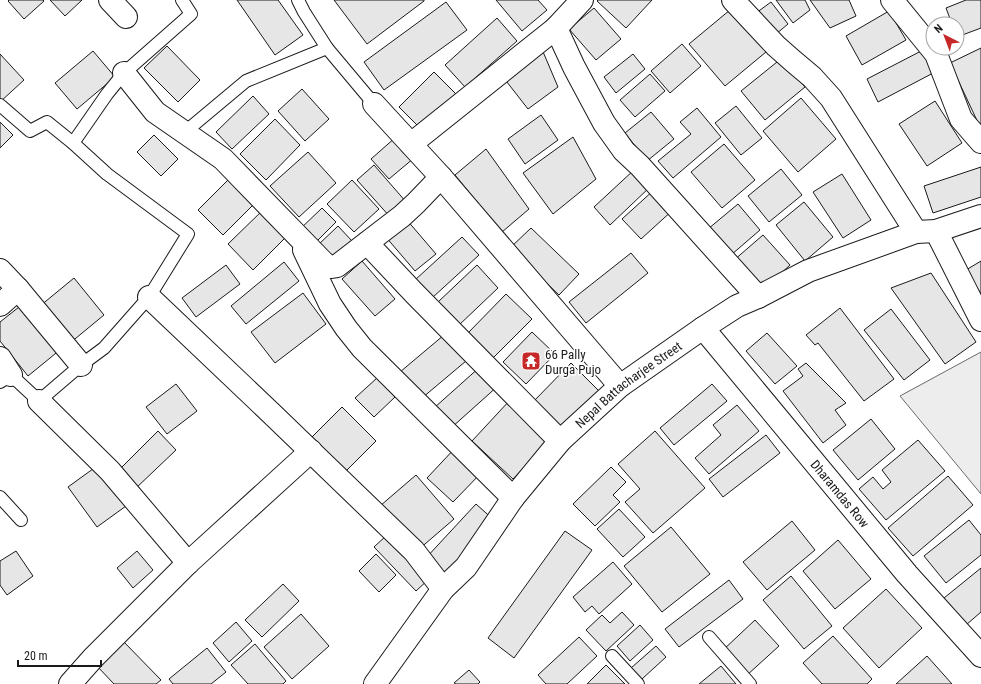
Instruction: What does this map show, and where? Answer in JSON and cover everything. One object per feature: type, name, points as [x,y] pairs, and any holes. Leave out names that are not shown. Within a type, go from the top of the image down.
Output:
[{"type":"street","points":[[110,0],[126,18]]},
{"type":"street","points":[[411,144],[556,28],[582,0]]},
{"type":"street","points":[[733,0],[776,46],[812,76],[831,98],[926,232],[981,320]]},
{"type":"street","points":[[892,0],[936,54],[961,119],[981,142]]},
{"type":"street","points":[[556,28],[574,67],[604,123],[624,151],[645,172],[758,297]]},
{"type":"street","points":[[124,73],[155,112],[223,159],[324,263],[330,267],[337,266],[402,216],[441,177]]},
{"type":"street","points":[[374,104],[441,177],[620,386]]},
{"type":"street","name":"Nepal Battacharjee Street","points":[[375,684],[443,589],[466,567],[513,498],[560,441],[620,386],[737,306],[758,297],[808,271],[926,232],[981,216]]},
{"type":"street","points":[[296,233],[330,304],[362,348],[513,498]]},
{"type":"street","points":[[367,243],[414,293],[560,441]]},
{"type":"street","points":[[0,270],[18,289],[81,365]]},
{"type":"street","points":[[0,305],[18,289]]},
{"type":"street","points":[[149,297],[414,551],[443,589]]},
{"type":"street","name":"Dharamdas Row","points":[[703,328],[907,574],[981,656]]},
{"type":"street","points":[[39,401],[110,471],[188,563]]},
{"type":"street","points":[[70,684],[93,658],[188,563],[311,451]]},
{"type":"lane","points":[[74,143],[107,94],[124,73],[191,14],[182,0]]},
{"type":"lane","points":[[298,0],[327,48],[374,104]]},
{"type":"lane","points":[[185,132],[246,81],[327,48]]},
{"type":"lane","points":[[0,105],[30,131],[47,122],[74,143],[107,174],[188,234],[149,297],[104,348],[81,365],[39,401],[4,372]]},
{"type":"lane","points":[[0,497],[21,520]]},
{"type":"lane","points":[[709,637],[750,684]]},
{"type":"lane","points":[[612,656],[638,684]]},
{"type":"shaded area","points":[[981,352],[981,494],[900,396]]},
{"type":"building","points":[[50,0],[82,0],[65,16]]},
{"type":"building","points":[[237,0],[278,0],[303,35],[275,55]]},
{"type":"building","points":[[334,0],[424,0],[424,1],[367,44]]},
{"type":"building","points":[[496,0],[538,0],[547,10],[522,31]]},
{"type":"building","points":[[652,0],[626,28],[597,1]]},
{"type":"building","points":[[776,0],[805,0],[810,10],[793,23]]},
{"type":"building","points":[[810,0],[849,0],[856,16],[830,28]]},
{"type":"building","points":[[966,0],[981,0],[981,28],[965,34],[965,16],[949,16],[946,8]]},
{"type":"building","points":[[8,1],[44,1],[24,19]]},
{"type":"building","points":[[446,2],[467,30],[384,90],[364,62]]},
{"type":"building","points":[[771,2],[788,24],[770,39],[752,16]]},
{"type":"building","points":[[736,5],[772,47],[725,86],[689,44]]},
{"type":"building","points":[[594,8],[621,39],[596,60],[569,29]]},
{"type":"building","points":[[889,11],[906,40],[862,65],[846,36]]},
{"type":"building","points":[[497,18],[517,41],[465,87],[445,65]]},
{"type":"building","points":[[682,44],[701,66],[670,93],[651,71]]},
{"type":"building","points":[[167,46],[200,80],[178,102],[144,68]]},
{"type":"building","points":[[541,47],[558,87],[528,109],[503,77]]},
{"type":"building","points":[[981,48],[981,129],[950,63]]},
{"type":"building","points":[[925,49],[925,56],[929,56],[937,71],[878,102],[867,79]]},
{"type":"building","points":[[93,51],[115,77],[77,109],[55,83]]},
{"type":"building","points":[[0,54],[24,80],[0,102]]},
{"type":"building","points":[[633,54],[645,69],[616,93],[604,77]]},
{"type":"building","points":[[782,58],[805,87],[765,120],[741,91]]},
{"type":"building","points":[[434,72],[457,95],[422,130],[399,107]]},
{"type":"building","points":[[650,74],[665,91],[635,117],[620,100]]},
{"type":"building","points":[[302,89],[329,119],[305,141],[278,111]]},
{"type":"building","points":[[253,96],[269,114],[232,149],[216,132]]},
{"type":"building","points":[[801,98],[836,139],[798,172],[763,131]]},
{"type":"building","points":[[935,101],[962,143],[927,166],[899,124]]},
{"type":"building","points":[[736,106],[762,138],[741,155],[715,123]]},
{"type":"building","points":[[697,108],[721,137],[673,178],[658,161],[691,134],[680,122]]},
{"type":"building","points":[[651,112],[674,139],[647,161],[625,133]]},
{"type":"building","points":[[541,115],[558,140],[525,164],[508,139]]},
{"type":"building","points":[[275,119],[300,145],[266,180],[240,154]]},
{"type":"building","points":[[0,122],[13,135],[0,148]]},
{"type":"building","points":[[154,135],[178,159],[161,176],[137,152]]},
{"type":"building","points":[[396,137],[414,158],[389,179],[371,159]]},
{"type":"building","points":[[573,137],[596,179],[553,214],[523,173]]},
{"type":"building","points":[[724,144],[755,180],[722,208],[691,172]]},
{"type":"building","points":[[486,149],[529,209],[502,232],[455,175]]},
{"type":"building","points":[[308,152],[336,183],[299,217],[270,186]]},
{"type":"building","points":[[374,165],[407,203],[391,218],[357,180]]},
{"type":"building","points":[[981,167],[981,197],[933,213],[924,186]]},
{"type":"building","points":[[635,169],[651,186],[610,225],[594,207]]},
{"type":"building","points":[[781,169],[802,195],[769,222],[748,196]]},
{"type":"building","points":[[842,174],[871,220],[843,238],[813,192]]},
{"type":"building","points":[[230,178],[255,203],[223,235],[198,210]]},
{"type":"building","points":[[352,180],[379,209],[354,232],[327,204]]},
{"type":"building","points":[[655,189],[674,209],[641,239],[622,219]]},
{"type":"building","points":[[804,202],[833,237],[805,261],[776,225]]},
{"type":"building","points":[[738,204],[760,230],[731,255],[708,229]]},
{"type":"building","points":[[265,208],[289,234],[253,270],[228,244]]},
{"type":"building","points":[[322,208],[336,222],[312,246],[298,231]]},
{"type":"building","points":[[406,219],[436,254],[415,271],[385,236]]},
{"type":"building","points":[[338,226],[352,241],[331,261],[317,246]]},
{"type":"building","points":[[531,228],[579,274],[559,295],[510,248]]},
{"type":"building","points":[[763,235],[790,265],[761,292],[733,261]]},
{"type":"building","points":[[462,237],[479,255],[432,298],[415,280]]},
{"type":"building","points":[[631,253],[648,273],[586,323],[569,302]]},
{"type":"building","points":[[362,261],[395,299],[375,316],[342,279]]},
{"type":"building","points":[[981,261],[981,294],[966,270]]},
{"type":"building","points":[[284,262],[299,281],[246,324],[231,306]]},
{"type":"building","points":[[226,265],[240,284],[196,317],[182,298]]},
{"type":"building","points":[[477,265],[498,288],[458,326],[437,303]]},
{"type":"building","points":[[931,273],[976,342],[945,364],[891,288]]},
{"type":"building","points":[[74,278],[104,315],[70,343],[40,306]]},
{"type":"building","points":[[303,293],[326,324],[275,363],[251,332]]},
{"type":"building","points":[[506,294],[532,319],[493,358],[468,333]]},
{"type":"building","points":[[24,303],[61,349],[28,376],[0,341],[0,322]]},
{"type":"building","points":[[840,308],[894,379],[864,401],[818,343],[815,345],[806,335]]},
{"type":"building","points":[[891,309],[930,360],[904,380],[864,330]]},
{"type":"building","points":[[532,332],[555,354],[526,384],[503,362]]},
{"type":"building","points":[[767,333],[797,366],[775,384],[746,351]]},
{"type":"building","points":[[444,335],[466,361],[422,398],[400,372]]},
{"type":"building","points":[[571,363],[603,395],[565,434],[533,402]]},
{"type":"building","points":[[806,363],[846,403],[835,410],[846,425],[823,443],[783,391],[803,376],[798,369]]},
{"type":"building","points":[[481,366],[499,385],[451,428],[434,408]]},
{"type":"building","points":[[377,378],[395,397],[374,417],[355,398]]},
{"type":"building","points":[[176,384],[197,411],[167,434],[146,407]]},
{"type":"building","points":[[712,384],[727,401],[674,445],[660,428]]},
{"type":"building","points":[[511,399],[552,438],[513,479],[472,441]]},
{"type":"building","points":[[737,405],[759,431],[709,474],[695,458],[721,435],[713,425]]},
{"type":"building","points":[[342,407],[376,441],[346,471],[312,437]]},
{"type":"building","points":[[871,419],[895,449],[858,480],[833,450]]},
{"type":"building","points":[[158,431],[176,450],[135,489],[118,471]]},
{"type":"building","points":[[655,431],[705,488],[653,533],[625,502],[640,489],[618,464]]},
{"type":"building","points":[[766,435],[780,453],[723,497],[709,479]]},
{"type":"building","points":[[918,440],[945,471],[886,520],[859,489],[873,477],[883,489],[891,482],[882,470]]},
{"type":"building","points":[[457,446],[483,471],[453,502],[427,478]]},
{"type":"building","points":[[97,466],[126,506],[97,527],[68,487]]},
{"type":"building","points":[[611,467],[626,482],[613,495],[620,502],[595,526],[573,504]]},
{"type":"building","points":[[416,475],[454,519],[418,550],[380,506]]},
{"type":"building","points":[[948,476],[973,505],[913,556],[888,528]]},
{"type":"building","points":[[476,504],[496,522],[444,577],[425,559]]},
{"type":"building","points":[[619,509],[645,537],[623,557],[597,529]]},
{"type":"building","points":[[969,520],[981,535],[981,555],[946,583],[924,556]]},
{"type":"building","points":[[792,521],[815,550],[767,590],[743,562]]},
{"type":"building","points":[[671,527],[710,574],[662,612],[624,566]]},
{"type":"building","points":[[565,531],[592,550],[514,658],[488,638]]},
{"type":"building","points":[[387,535],[429,579],[416,591],[374,547]]},
{"type":"building","points":[[838,540],[871,579],[835,609],[803,571]]},
{"type":"building","points":[[16,551],[33,576],[7,595],[0,585],[0,561]]},
{"type":"building","points":[[137,551],[153,570],[133,588],[117,568]]},
{"type":"building","points":[[376,554],[396,575],[379,592],[359,571]]},
{"type":"building","points":[[613,562],[632,584],[599,614],[592,606],[585,612],[573,597]]},
{"type":"building","points":[[981,568],[981,612],[966,625],[944,598]]},
{"type":"building","points":[[791,576],[832,626],[804,649],[763,600]]},
{"type":"building","points":[[729,580],[743,599],[679,647],[665,629]]},
{"type":"building","points":[[283,584],[299,601],[262,637],[245,620]]},
{"type":"building","points":[[886,589],[922,628],[879,668],[843,628]]},
{"type":"building","points":[[622,612],[634,625],[606,651],[586,630],[602,615],[610,623]]},
{"type":"building","points":[[301,614],[329,646],[292,679],[264,647]]},
{"type":"building","points":[[755,620],[779,646],[746,676],[722,651]]},
{"type":"building","points":[[236,622],[252,641],[229,662],[213,643]]},
{"type":"building","points":[[640,625],[653,640],[630,661],[617,646]]},
{"type":"building","points":[[833,636],[872,679],[867,684],[822,684],[803,663]]},
{"type":"building","points":[[579,637],[597,656],[567,684],[546,684],[538,675]]},
{"type":"building","points":[[122,640],[161,680],[156,684],[114,684],[96,665]]},
{"type":"building","points":[[255,644],[286,681],[283,684],[248,684],[231,665]]},
{"type":"building","points":[[656,646],[666,657],[642,679],[631,668]]},
{"type":"building","points":[[207,648],[226,672],[211,684],[173,684],[169,679]]},
{"type":"building","points":[[927,656],[952,684],[896,684]]},
{"type":"building","points":[[606,665],[625,684],[587,684]]},
{"type":"building","points":[[721,666],[736,684],[699,684]]},
{"type":"building","points":[[469,670],[480,682],[478,684],[454,683]]},
{"type":"place","name":"66 Pally Durga Pujo","points":[[531,361]]}]
